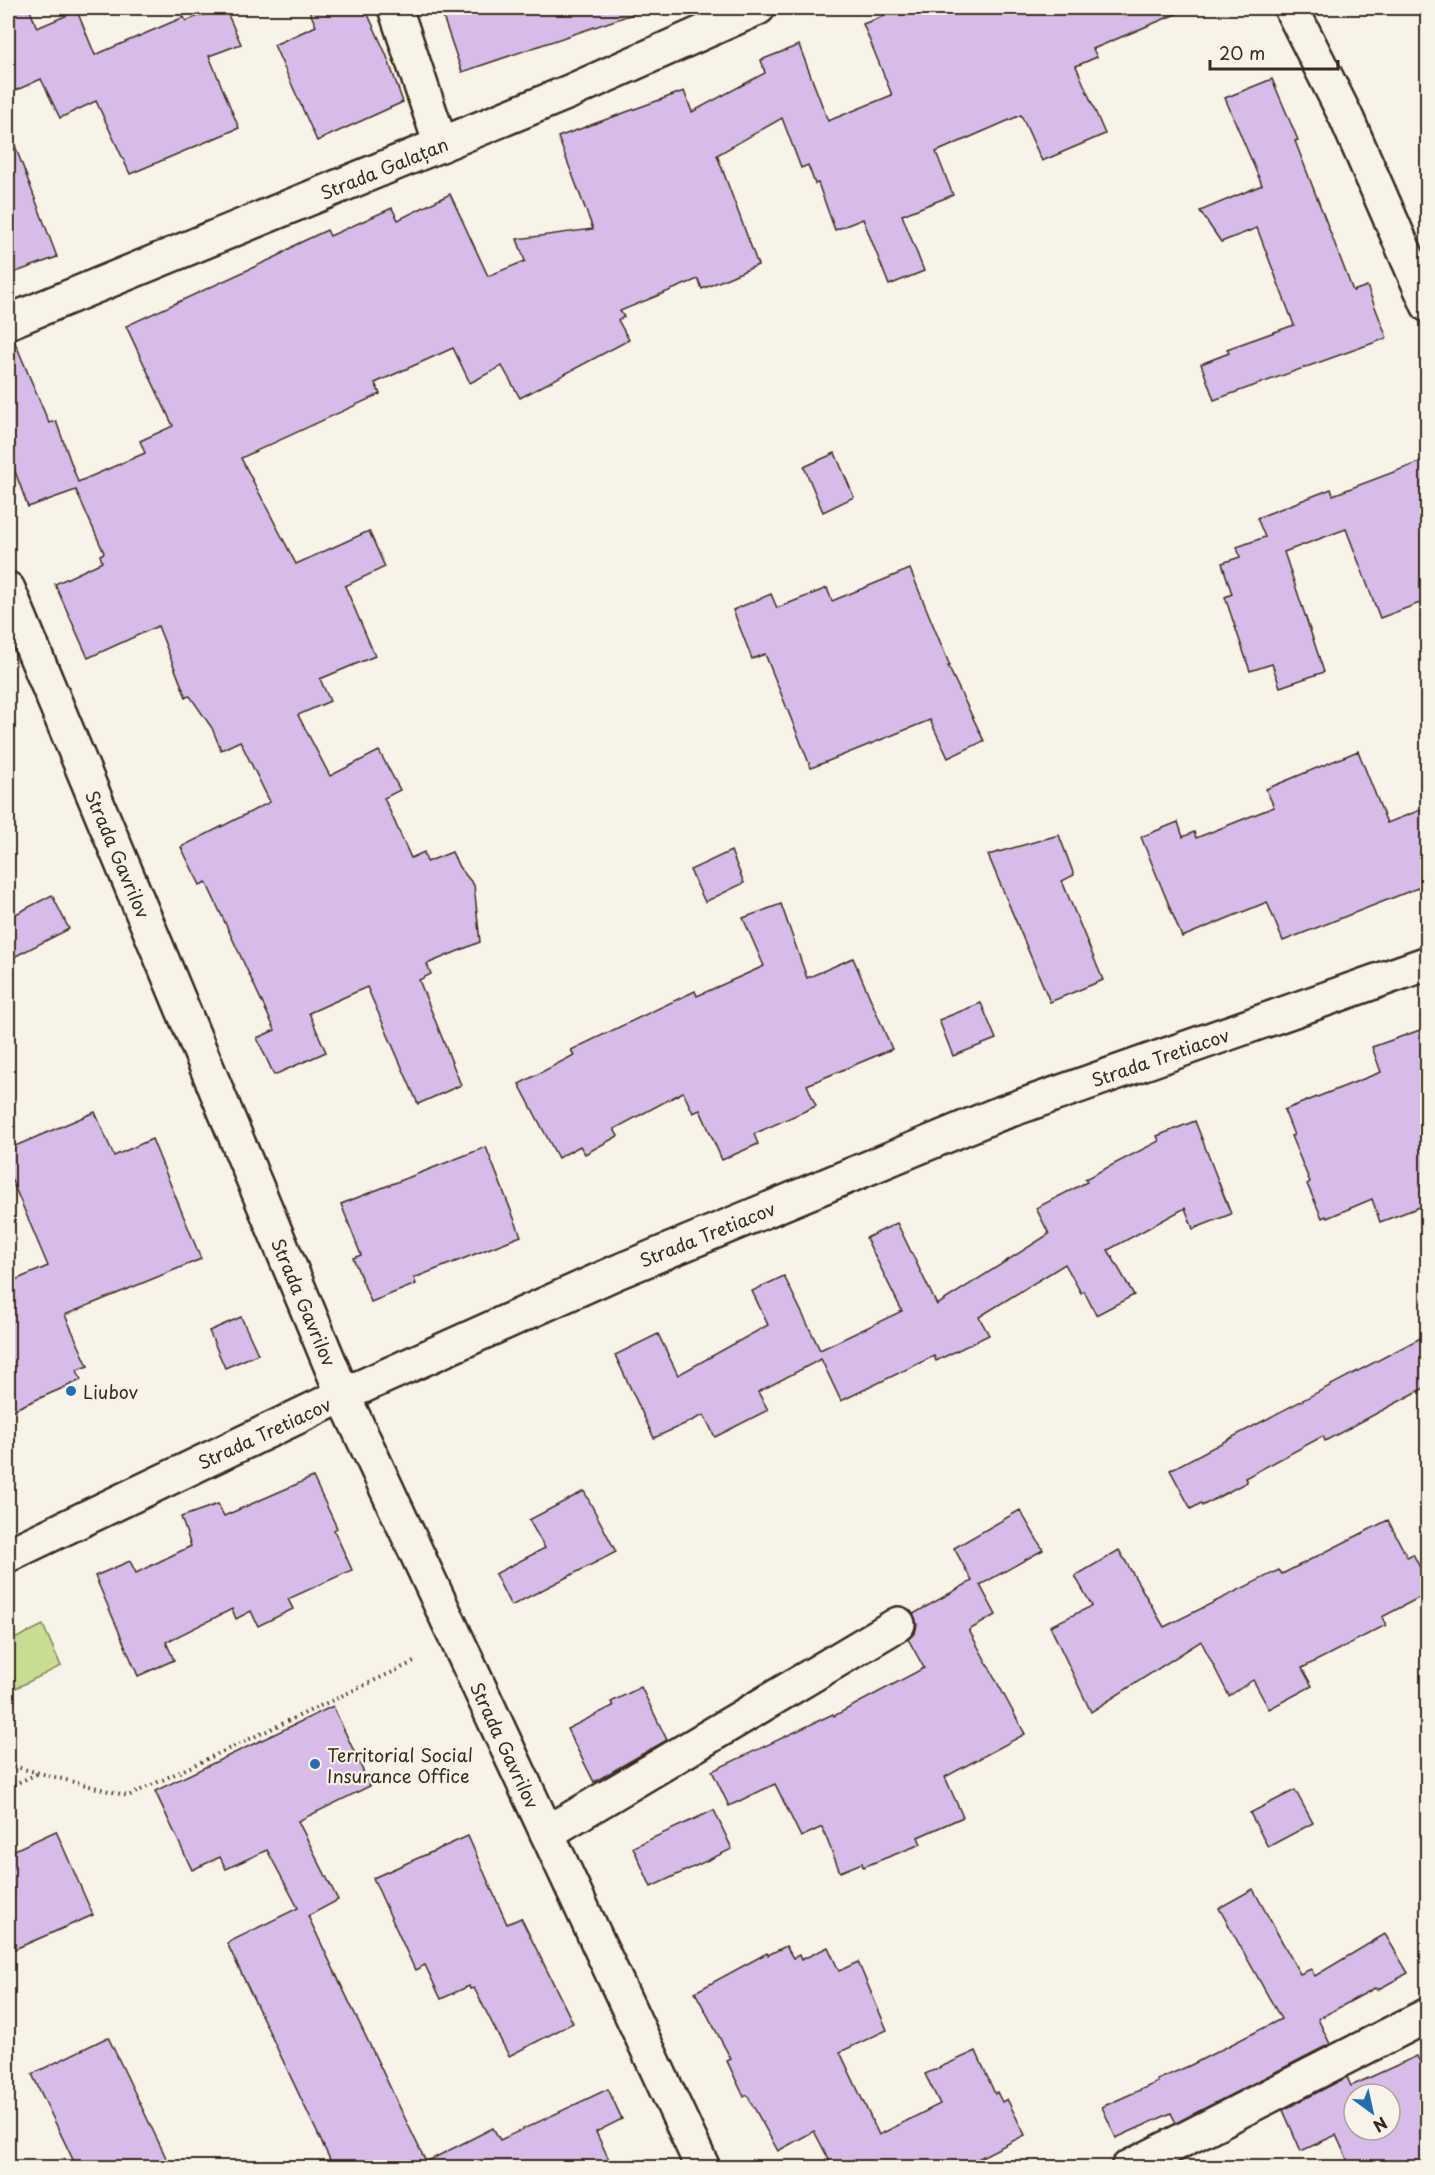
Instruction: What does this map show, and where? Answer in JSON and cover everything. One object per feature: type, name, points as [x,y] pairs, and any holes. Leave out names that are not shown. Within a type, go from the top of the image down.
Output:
[{"type":"street","points":[[395,8],[441,145]]},
{"type":"street","name":"Strada Galațan","points":[[8,322],[569,92],[758,8]]},
{"type":"street","points":[[1292,8],[1346,117],[1428,305]]},
{"type":"street","name":"Strada Gavrilov","points":[[8,589],[343,1395],[703,2168]]},
{"type":"street","name":"Strada Tretiacov","points":[[8,1555],[343,1395],[617,1272],[996,1115],[1428,963]]},
{"type":"street","points":[[547,1833],[898,1624]]},
{"type":"street","points":[[1128,2168],[1428,2015]]},
{"type":"path","points":[[8,1766],[128,1796],[416,1661]]},
{"type":"path","points":[[8,1787],[37,1774]]},
{"type":"green space","points":[[43,1625],[61,1666],[8,1692],[8,1642]]},
{"type":"building","points":[[8,8],[29,8],[37,28],[77,11],[95,55],[184,17],[186,21],[218,8],[225,8],[241,44],[209,56],[239,128],[130,174],[96,101],[60,118],[41,79],[8,94]]},
{"type":"building","points":[[308,8],[365,8],[386,54],[403,102],[317,141],[274,45],[316,26]]},
{"type":"building","points":[[440,8],[632,8],[633,14],[462,72]]},
{"type":"building","points":[[881,8],[1190,8],[1093,49],[1097,57],[1076,66],[1105,134],[1042,161],[1021,115],[936,152],[953,195],[902,215],[924,271],[889,285],[863,219],[835,230],[818,183],[815,184],[808,165],[801,168],[782,118],[717,155],[758,265],[702,289],[698,279],[620,311],[624,317],[618,320],[629,340],[520,398],[502,366],[470,383],[453,348],[375,383],[380,394],[241,458],[296,564],[369,531],[385,567],[345,586],[375,656],[320,679],[330,701],[298,715],[330,776],[379,751],[400,790],[384,798],[411,858],[424,852],[427,862],[452,852],[459,867],[474,885],[480,942],[427,964],[431,974],[419,980],[461,1085],[418,1104],[367,987],[309,1013],[326,1052],[274,1075],[257,1038],[275,1030],[206,882],[200,885],[181,847],[270,802],[240,741],[221,750],[212,728],[190,696],[186,697],[158,626],[88,658],[55,584],[102,562],[100,555],[104,553],[76,490],[28,507],[8,452],[8,340],[14,340],[49,423],[56,421],[78,482],[145,453],[140,441],[173,426],[126,326],[278,256],[327,230],[330,236],[392,208],[398,220],[450,194],[488,276],[525,261],[517,239],[593,229],[558,137],[684,91],[692,112],[765,73],[761,60],[799,45],[828,121],[892,95],[863,24],[884,16]]},
{"type":"building","points":[[1272,79],[1298,140],[1295,141],[1353,291],[1367,286],[1387,338],[1214,400],[1201,364],[1229,353],[1227,349],[1294,325],[1257,228],[1221,242],[1200,211],[1262,185],[1225,98]]},
{"type":"building","points":[[8,135],[11,135],[57,257],[8,275]]},
{"type":"building","points":[[835,453],[854,497],[823,512],[804,467]]},
{"type":"building","points":[[1428,459],[1428,600],[1380,618],[1346,529],[1284,552],[1324,672],[1280,687],[1272,664],[1250,671],[1225,597],[1232,594],[1222,563],[1240,557],[1237,547],[1265,537],[1257,518],[1331,489],[1333,495]]},
{"type":"building","points":[[910,569],[950,666],[948,666],[984,741],[948,758],[930,720],[811,768],[765,654],[752,659],[733,610],[771,594],[777,608],[827,588],[832,601]]},
{"type":"building","points":[[1358,751],[1387,823],[1428,807],[1428,884],[1283,941],[1267,902],[1182,937],[1141,837],[1178,822],[1183,837],[1194,832],[1196,838],[1274,807],[1266,789]]},
{"type":"building","points":[[1059,835],[1074,875],[1062,881],[1103,980],[1050,1002],[988,855]]},
{"type":"building","points":[[731,851],[744,883],[705,902],[690,870]]},
{"type":"building","points":[[52,895],[69,929],[8,960],[8,918]]},
{"type":"building","points":[[781,904],[807,978],[853,958],[892,1049],[807,1085],[816,1106],[754,1134],[758,1144],[722,1160],[700,1110],[693,1113],[683,1092],[614,1129],[618,1136],[585,1154],[580,1146],[558,1158],[519,1084],[574,1055],[571,1050],[695,991],[697,996],[764,966],[743,918]]},
{"type":"building","points":[[981,1003],[996,1039],[953,1056],[939,1020]]},
{"type":"building","points":[[1420,1030],[1428,1049],[1428,1204],[1380,1222],[1372,1199],[1322,1218],[1307,1184],[1310,1182],[1291,1136],[1294,1135],[1284,1110],[1381,1072],[1372,1047]]},
{"type":"building","points":[[95,1112],[114,1156],[152,1139],[201,1259],[65,1315],[88,1366],[77,1370],[81,1380],[8,1412],[8,1283],[48,1266],[8,1171],[8,1149]]},
{"type":"building","points":[[1195,1121],[1231,1214],[1193,1229],[1185,1208],[1108,1250],[1134,1295],[1096,1315],[1084,1291],[1081,1293],[1065,1264],[979,1317],[989,1335],[936,1361],[934,1356],[841,1401],[821,1359],[758,1392],[768,1410],[715,1437],[704,1415],[654,1438],[615,1355],[658,1334],[678,1375],[768,1325],[752,1291],[784,1276],[820,1350],[902,1311],[866,1238],[897,1223],[937,1305],[1049,1234],[1036,1208],[1087,1182],[1085,1179],[1159,1141],[1157,1136]]},
{"type":"building","points":[[486,1147],[521,1236],[414,1278],[416,1284],[371,1302],[353,1258],[361,1255],[341,1204]]},
{"type":"building","points":[[241,1317],[258,1354],[225,1368],[209,1331]]},
{"type":"building","points":[[1428,1334],[1428,1386],[1325,1441],[1323,1436],[1245,1478],[1247,1482],[1202,1506],[1201,1503],[1191,1509],[1170,1470]]},
{"type":"building","points":[[313,1477],[337,1528],[334,1530],[352,1570],[288,1599],[293,1609],[258,1626],[251,1611],[236,1619],[232,1609],[166,1642],[174,1660],[138,1676],[95,1576],[130,1561],[136,1573],[191,1546],[181,1517],[218,1504],[224,1516]]},
{"type":"building","points":[[584,1491],[616,1552],[511,1606],[495,1574],[545,1548],[529,1520]]},
{"type":"building","points":[[1020,1510],[1043,1550],[980,1585],[996,1615],[969,1630],[1025,1734],[945,1777],[963,1817],[918,1837],[921,1844],[863,1867],[862,1863],[840,1872],[822,1827],[801,1837],[775,1784],[729,1806],[712,1771],[833,1714],[834,1716],[924,1668],[908,1639],[915,1633],[917,1624],[913,1614],[972,1581],[954,1548]]},
{"type":"building","points":[[1388,1520],[1407,1557],[1413,1554],[1428,1583],[1428,1593],[1382,1617],[1386,1625],[1302,1668],[1312,1686],[1269,1709],[1253,1680],[1229,1696],[1201,1641],[1091,1712],[1050,1626],[1092,1606],[1075,1576],[1119,1550],[1164,1627],[1279,1570],[1282,1574]]},
{"type":"building","points":[[641,1687],[667,1740],[594,1782],[567,1729],[613,1706],[611,1702]]},
{"type":"building","points":[[333,1706],[370,1786],[298,1821],[338,1900],[308,1916],[426,2162],[493,2128],[500,2140],[608,2089],[622,2119],[596,2132],[613,2168],[334,2168],[227,1943],[298,1908],[267,1850],[226,1869],[220,1857],[192,1870],[155,1791]]},
{"type":"building","points":[[1295,1790],[1313,1823],[1268,1847],[1250,1813]]},
{"type":"building","points":[[714,1810],[732,1849],[651,1887],[633,1847]]},
{"type":"building","points":[[56,1831],[93,1915],[8,1952],[8,1853]]},
{"type":"building","points":[[468,1836],[507,1924],[521,1918],[573,2023],[509,2056],[474,1988],[470,1989],[469,1986],[441,1999],[425,1965],[415,1970],[373,1878]]},
{"type":"building","points":[[1253,1889],[1300,1974],[1311,1969],[1315,1976],[1385,1934],[1408,1973],[1318,2019],[1330,2044],[1176,2123],[1171,2113],[1116,2138],[1102,2107],[1158,2082],[1157,2080],[1281,2019],[1219,1908]]},
{"type":"building","points":[[786,1946],[793,1958],[799,1955],[801,1960],[828,1947],[839,1971],[858,1962],[887,2030],[840,2052],[879,2135],[940,2104],[925,2074],[976,2051],[995,2094],[997,2092],[1002,2102],[1007,2099],[1025,2135],[960,2168],[815,2168],[829,2160],[814,2131],[778,2151],[747,2095],[744,2097],[727,2061],[731,2059],[695,1992],[767,1953],[768,1955]]},
{"type":"building","points":[[108,2037],[171,2168],[77,2168],[32,2074]]},
{"type":"building","points":[[1417,2056],[1428,2079],[1428,2168],[1351,2168],[1336,2135],[1301,2151],[1283,2110],[1347,2077],[1349,2082],[1342,2082],[1342,2142],[1402,2142],[1402,2082],[1360,2082]]},
{"type":"place","name":"Liubov","points":[[71,1391]]},
{"type":"place","name":"Territorial Social Insurance Office","points":[[315,1764]]}]
